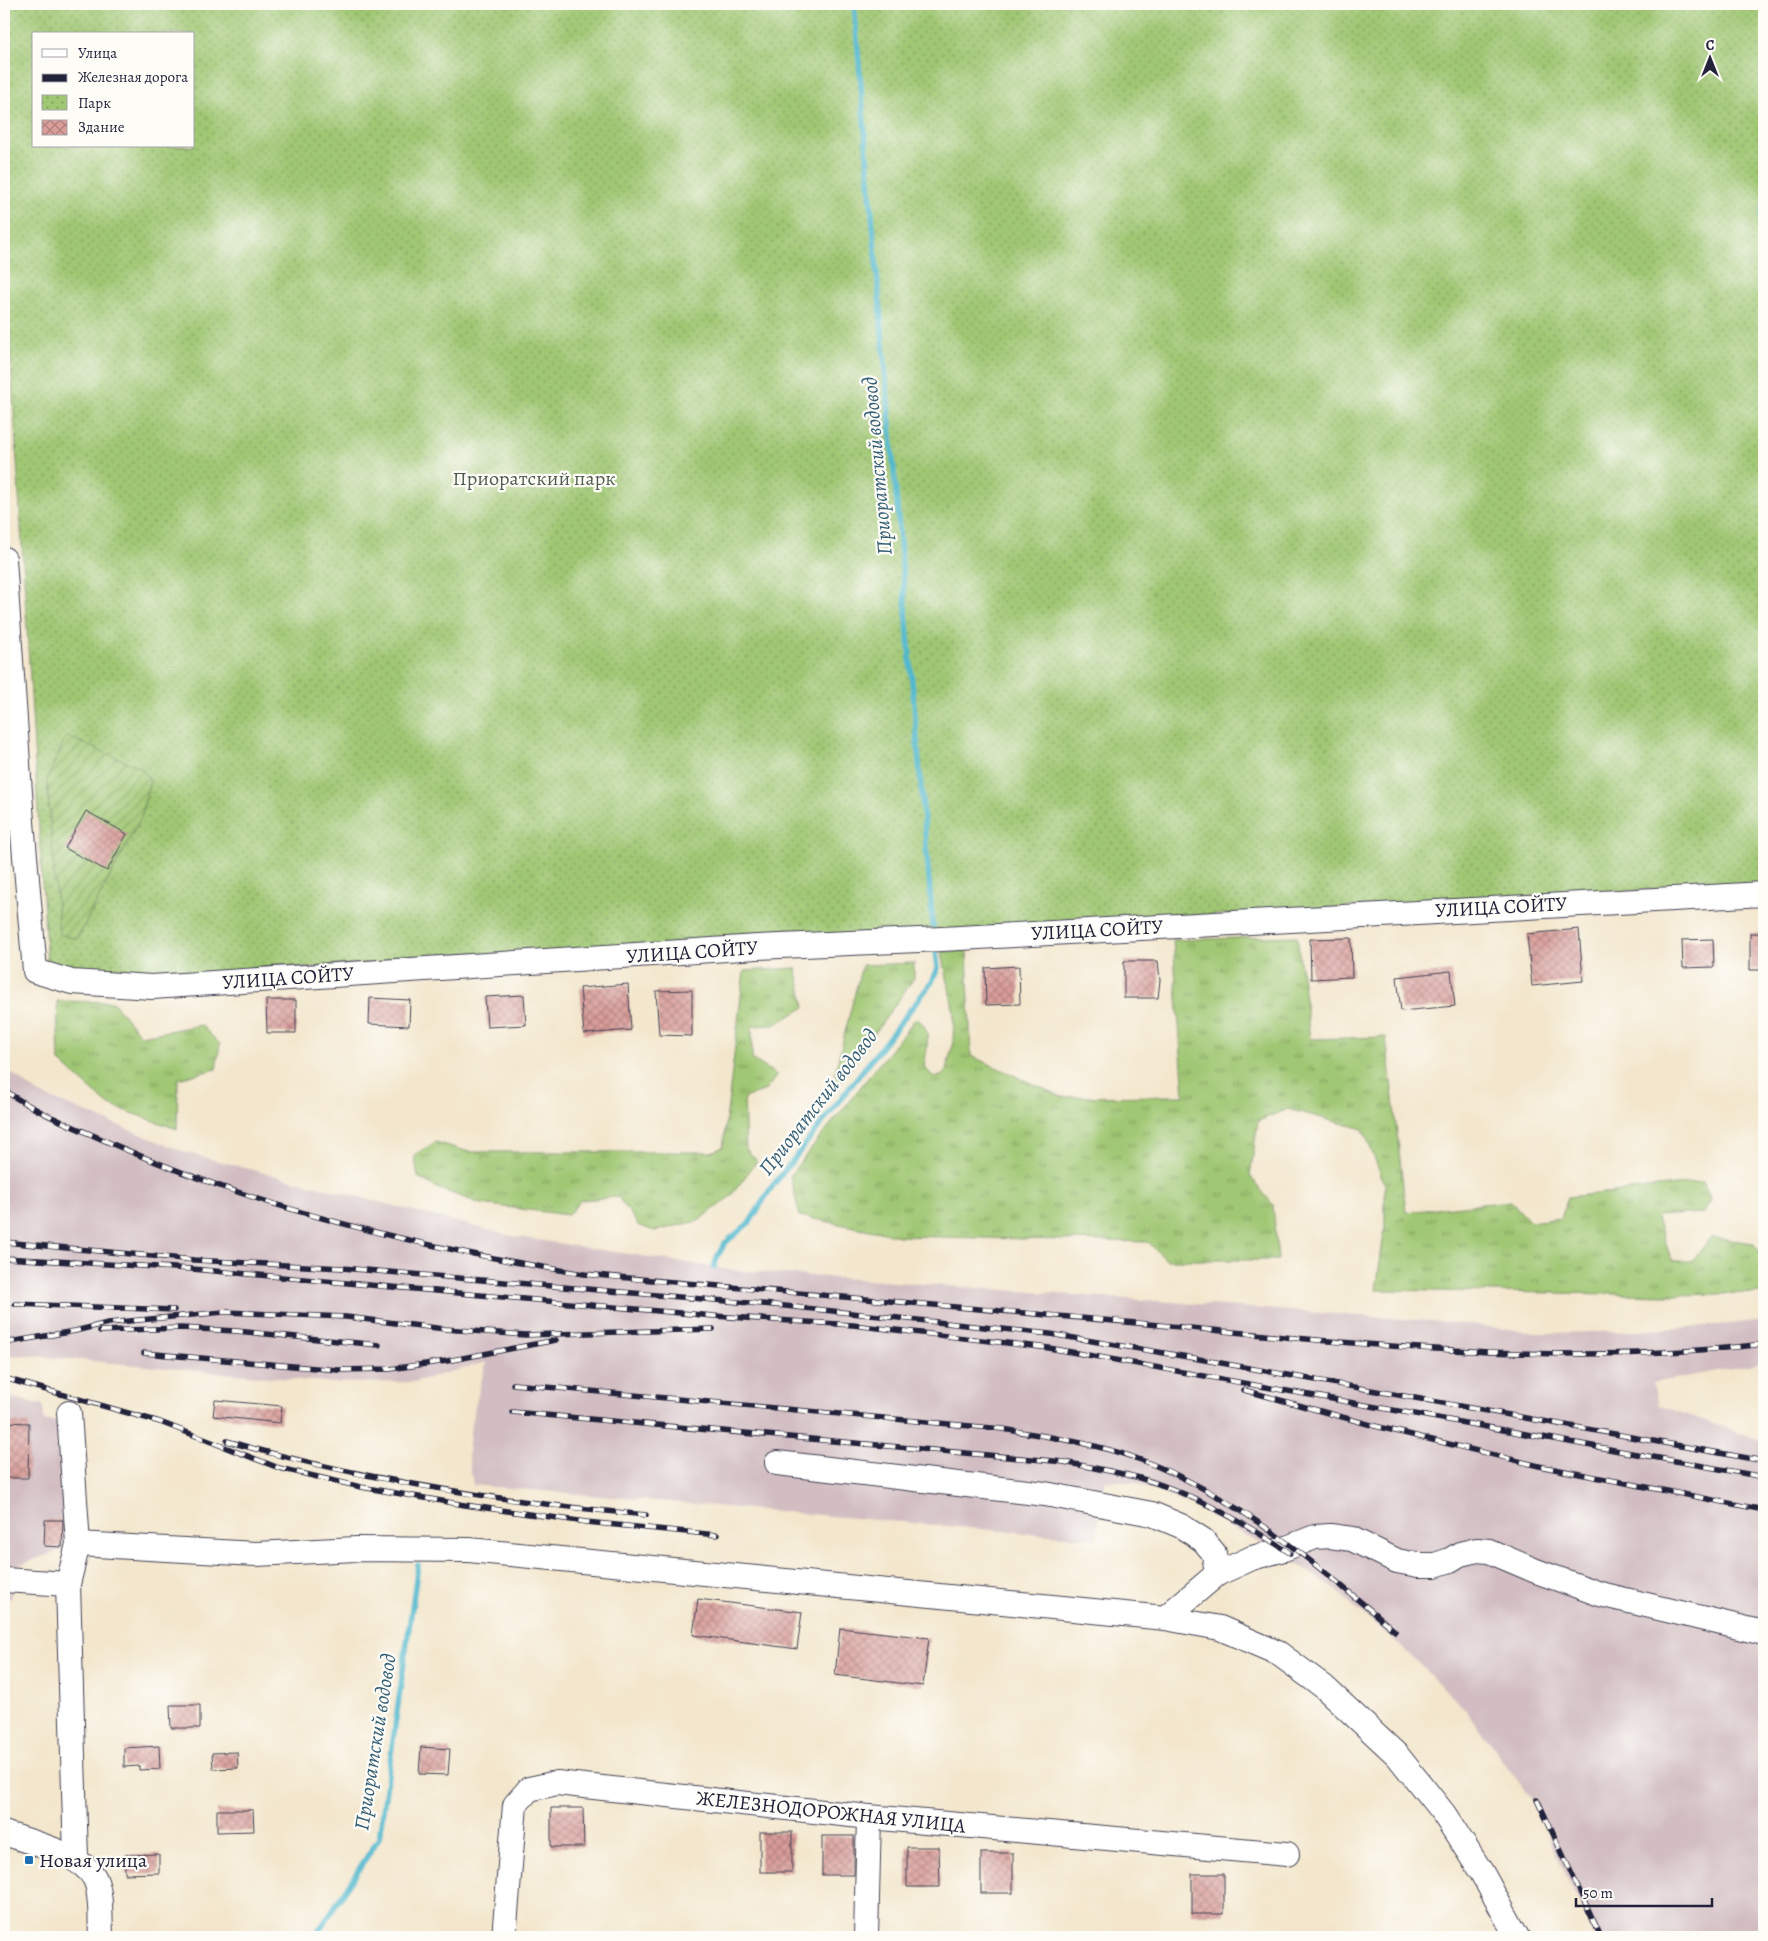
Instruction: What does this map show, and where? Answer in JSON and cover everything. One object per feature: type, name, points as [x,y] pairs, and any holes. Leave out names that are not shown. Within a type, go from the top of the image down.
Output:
[{"type":"street","name":"УЛИЦА СОЙТУ","points":[[4,559],[21,812],[35,971],[72,982],[152,987],[757,947],[942,939],[1764,894]]},
{"type":"street","points":[[69,1413],[78,1544],[68,1584],[76,1859]]},
{"type":"street","points":[[778,1464],[1045,1494],[1152,1514],[1181,1526],[1204,1540],[1214,1553],[1217,1574]]},
{"type":"street","points":[[1165,1618],[1217,1574],[1252,1558],[1284,1549],[1315,1537],[1330,1536],[1352,1539],[1397,1561],[1418,1565],[1435,1565],[1460,1554],[1478,1550],[1489,1551],[1536,1571],[1600,1594],[1764,1633]]},
{"type":"street","points":[[78,1544],[256,1554],[356,1549],[469,1550],[1165,1618],[1220,1628],[1278,1653],[1324,1687],[1396,1755],[1444,1814],[1482,1873],[1517,1937]]},
{"type":"street","points":[[4,1580],[68,1584]]},
{"type":"street","name":"ЖЕЛЕЗНОДОРОЖНАЯ УЛИЦА","points":[[504,1937],[515,1805],[529,1789],[556,1783],[869,1817],[1287,1854]]},
{"type":"street","points":[[866,1937],[869,1817]]},
{"type":"street","points":[[4,1833],[76,1859],[90,1870],[96,1881],[100,1905],[100,1937]]},
{"type":"shaded area","points":[[4,1067],[38,1093],[187,1153],[512,1236],[732,1270],[1443,1322],[1544,1333],[1638,1331],[1764,1320],[1764,1362],[1653,1383],[1658,1405],[1764,1441],[1764,1937],[1594,1937],[1532,1800],[1464,1708],[1394,1640],[1335,1590],[1305,1569],[1193,1506],[1135,1483],[1105,1481],[1096,1539],[473,1485],[468,1455],[471,1423],[486,1362],[413,1382],[334,1383],[26,1355],[4,1356]]},
{"type":"shaded area","points":[[4,1396],[43,1405],[44,1421],[57,1421],[67,1548],[13,1567],[11,1599],[4,1598]]},
{"type":"green space","name":"Приоратский парк","points":[[4,4],[1764,4],[1764,883],[182,975],[47,965],[4,242]],"holes":[[[150,780],[141,817],[77,939]]]},
{"type":"green space","points":[[66,736],[141,768],[150,780],[141,817],[77,939],[59,934],[47,780]]},
{"type":"green space","points":[[1297,936],[1310,1039],[1386,1037],[1406,1212],[1511,1201],[1530,1222],[1561,1218],[1568,1197],[1703,1182],[1711,1200],[1703,1213],[1656,1216],[1672,1261],[1692,1261],[1711,1237],[1753,1243],[1764,1257],[1764,1293],[1673,1295],[1376,1290],[1385,1227],[1385,1185],[1363,1129],[1288,1109],[1258,1121],[1250,1176],[1273,1205],[1278,1260],[1166,1260],[1148,1242],[899,1236],[800,1216],[790,1175],[916,1018],[922,1023],[927,1034],[928,1041],[924,1067],[935,1078],[945,1074],[953,1044],[954,1013],[942,952],[967,950],[971,1056],[1062,1097],[1184,1096],[1173,940]]},
{"type":"green space","points":[[914,963],[914,978],[837,1087],[835,1072],[862,965]]},
{"type":"green space","points":[[796,968],[805,1007],[774,1025],[752,1026],[752,1059],[777,1075],[766,1090],[744,1098],[746,1149],[757,1161],[730,1197],[698,1221],[655,1231],[639,1226],[618,1197],[581,1200],[568,1215],[481,1204],[437,1188],[418,1177],[414,1155],[436,1142],[469,1152],[711,1152],[723,1147],[744,971]]},
{"type":"green space","points":[[57,1001],[113,1002],[141,1036],[201,1025],[220,1044],[216,1069],[178,1079],[177,1129],[109,1105],[59,1061]]},
{"type":"building","points":[[86,811],[127,834],[107,871],[65,848]]},
{"type":"building","points":[[1579,929],[1583,981],[1532,986],[1527,934]]},
{"type":"building","points":[[1750,933],[1764,933],[1764,970],[1750,970]]},
{"type":"building","points":[[1351,938],[1352,977],[1311,979],[1310,939]]},
{"type":"building","points":[[1713,939],[1714,967],[1683,968],[1682,940]]},
{"type":"building","points":[[1124,961],[1158,961],[1160,980],[1158,998],[1124,998]]},
{"type":"building","points":[[1019,966],[1020,1004],[986,1005],[985,968]]},
{"type":"building","points":[[1451,971],[1455,1006],[1401,1011],[1397,977]]},
{"type":"building","points":[[628,984],[631,1030],[584,1034],[580,988]]},
{"type":"building","points":[[692,990],[692,1036],[659,1035],[656,991]]},
{"type":"building","points":[[524,995],[526,1025],[487,1027],[485,997]]},
{"type":"building","points":[[370,998],[410,1000],[409,1026],[369,1024]]},
{"type":"building","points":[[266,1000],[296,1000],[296,1033],[267,1033]]},
{"type":"building","points":[[215,1400],[282,1406],[280,1423],[213,1416]]},
{"type":"building","points":[[4,1422],[29,1423],[28,1478],[4,1478]]},
{"type":"building","points":[[45,1520],[63,1520],[62,1547],[44,1546]]},
{"type":"building","points":[[698,1599],[802,1612],[797,1649],[693,1635]]},
{"type":"building","points":[[840,1628],[929,1638],[923,1686],[835,1675]]},
{"type":"building","points":[[170,1705],[200,1705],[200,1728],[171,1728]]},
{"type":"building","points":[[159,1746],[160,1769],[139,1770],[139,1766],[124,1767],[124,1748]]},
{"type":"building","points":[[421,1747],[450,1749],[448,1775],[419,1774]]},
{"type":"building","points":[[237,1752],[238,1768],[213,1769],[212,1753]]},
{"type":"building","points":[[551,1808],[583,1808],[584,1847],[551,1847]]},
{"type":"building","points":[[217,1810],[253,1810],[254,1831],[217,1832]]},
{"type":"building","points":[[760,1832],[792,1832],[792,1872],[760,1872]]},
{"type":"building","points":[[822,1836],[854,1836],[854,1875],[822,1875]]},
{"type":"building","points":[[907,1847],[939,1847],[940,1887],[907,1887]]},
{"type":"building","points":[[981,1853],[1013,1853],[1013,1893],[981,1893]]},
{"type":"building","points":[[159,1854],[159,1873],[125,1874],[125,1855]]},
{"type":"building","points":[[1192,1874],[1224,1874],[1224,1914],[1192,1914]]},
{"type":"waterway","name":"Приоратский водовод","points":[[854,4],[933,926]]},
{"type":"waterway","points":[[1764,205],[1761,219],[1764,236]]},
{"type":"waterway","name":"Приоратский водовод","points":[[714,1267],[725,1243],[750,1222],[771,1188],[932,982],[938,968],[936,952]]},
{"type":"waterway","name":"Приоратский водовод","points":[[315,1937],[379,1838],[418,1565]]},
{"type":"railway","points":[[4,1090],[41,1112],[165,1166],[282,1206],[342,1223],[463,1252],[584,1274],[1385,1346],[1461,1351],[1613,1354],[1688,1351],[1764,1344]]},
{"type":"railway","points":[[4,1242],[194,1260],[342,1268],[785,1306],[1050,1334],[1188,1357],[1764,1461]]},
{"type":"railway","points":[[4,1258],[192,1269],[714,1316],[853,1325],[1049,1348],[1764,1477]]},
{"type":"railway","points":[[15,1304],[174,1310]]},
{"type":"railway","points":[[4,1343],[75,1331],[108,1323],[224,1312],[346,1317],[445,1329],[525,1335],[713,1329]]},
{"type":"railway","points":[[100,1331],[181,1328],[236,1331],[379,1345]]},
{"type":"railway","points":[[144,1353],[338,1370],[390,1369],[447,1361],[556,1340]]},
{"type":"railway","points":[[4,1378],[160,1422],[279,1468],[361,1487],[465,1505],[586,1522],[717,1535]]},
{"type":"railway","points":[[513,1384],[1003,1429],[1107,1449],[1141,1460],[1177,1475],[1243,1513],[1306,1557],[1395,1631]]},
{"type":"railway","points":[[1244,1390],[1375,1426],[1539,1466],[1764,1510]]},
{"type":"railway","points":[[512,1412],[1064,1462],[1136,1477],[1197,1499],[1254,1530],[1290,1553]]},
{"type":"railway","points":[[227,1441],[330,1468],[383,1479],[540,1504],[646,1515]]},
{"type":"railway","points":[[1537,1799],[1601,1937]]},
{"type":"place","name":"Новая улица","points":[[29,1860]]}]
